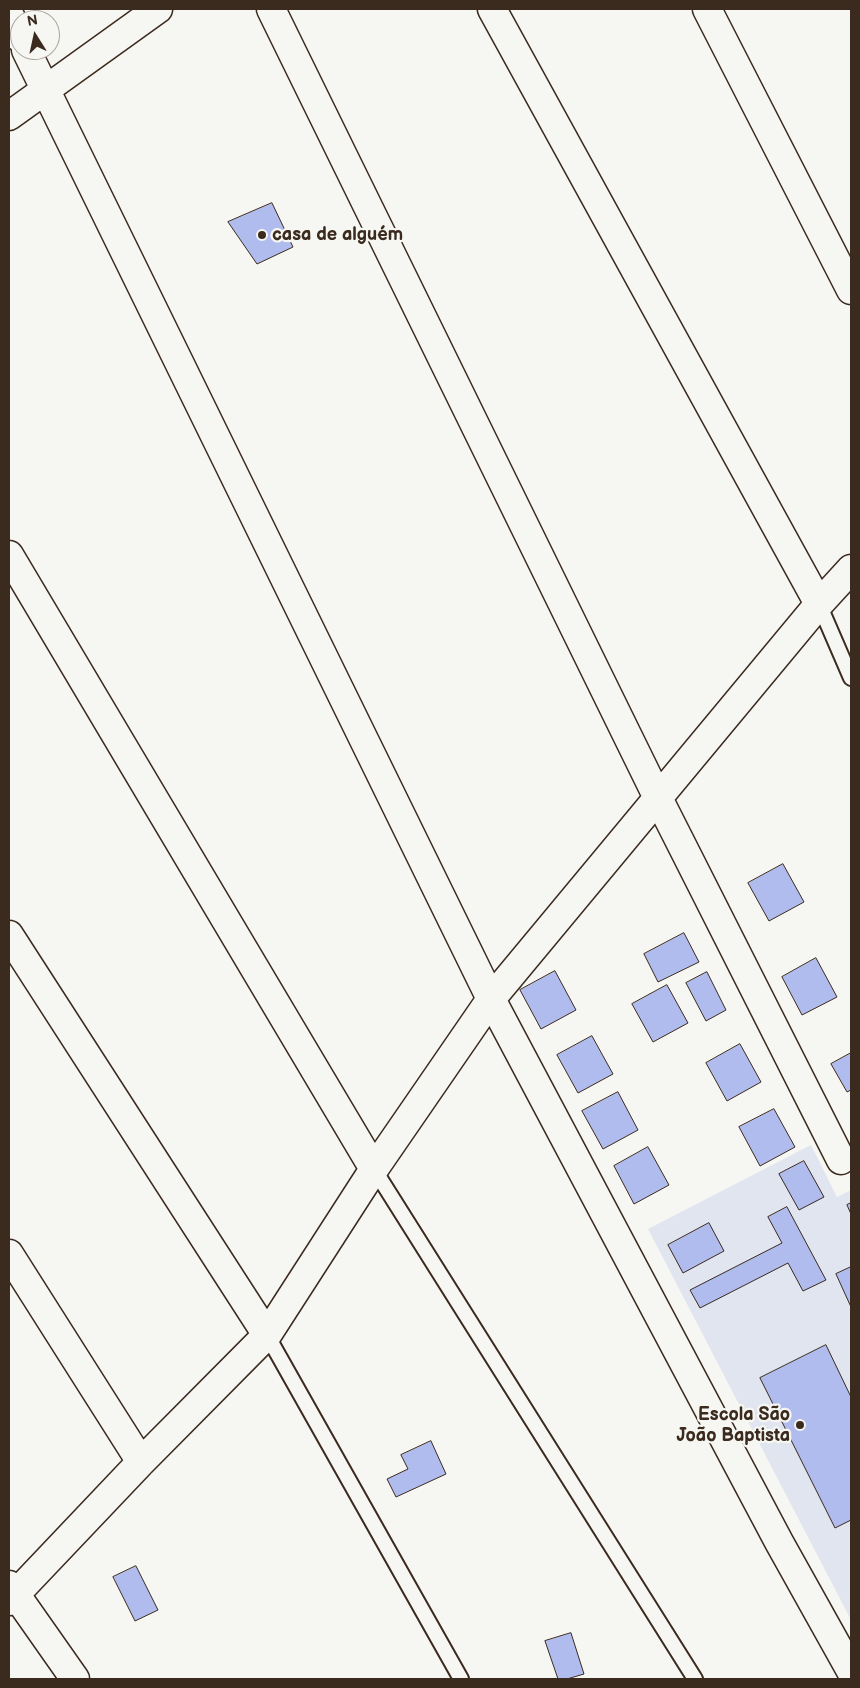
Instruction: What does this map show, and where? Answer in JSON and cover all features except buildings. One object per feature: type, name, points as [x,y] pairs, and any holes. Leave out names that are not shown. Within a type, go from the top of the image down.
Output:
[{"type":"street","points":[[9,116],[158,9]]},
{"type":"street","points":[[271,9],[658,798],[841,1160]]},
{"type":"street","points":[[492,9],[819,604]]},
{"type":"street","points":[[707,9],[851,290]]},
{"type":"street","points":[[31,60],[491,999],[779,1542],[851,1672]]},
{"type":"street","points":[[9,555],[374,1169]]},
{"type":"street","points":[[75,1679],[11,1594],[267,1334],[374,1169],[491,999],[819,604],[851,569]]},
{"type":"street","points":[[9,935],[267,1334]]},
{"type":"street","points":[[9,1254],[140,1462]]},
{"type":"lane","points":[[819,604],[851,678]]},
{"type":"lane","points":[[374,1169],[695,1679]]},
{"type":"lane","points":[[267,1334],[461,1679]]},
{"type":"shaded area","name":"Escola São João Baptista","points":[[811,1145],[837,1197],[851,1190],[851,1620],[648,1229]]},
{"type":"place","name":"casa de alguém","points":[[262,235]]},
{"type":"place","name":"Escola São João Baptista","points":[[800,1425]]}]
